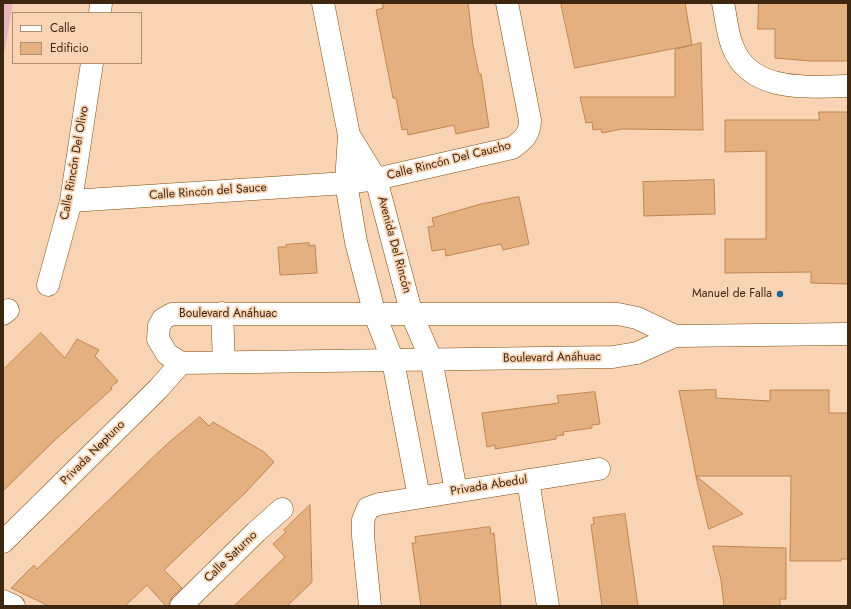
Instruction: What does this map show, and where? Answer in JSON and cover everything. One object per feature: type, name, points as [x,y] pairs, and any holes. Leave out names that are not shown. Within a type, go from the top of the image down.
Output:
[{"type":"street","name":"Avenida Del Rincón","points":[[323,3],[349,135],[346,184],[356,242],[375,315],[393,361],[418,498]]},
{"type":"street","name":"Calle Rincón Del Caucho","points":[[346,184],[376,179],[512,148],[524,139],[530,130],[530,120],[507,3]]},
{"type":"street","points":[[723,3],[732,46],[747,71],[772,83],[803,87],[848,86]]},
{"type":"street","name":"Calle Rincón Del Olivo","points":[[48,285],[71,200],[92,64]]},
{"type":"street","name":"Avenida Del Rincón","points":[[349,135],[376,179],[412,315],[431,359],[456,491]]},
{"type":"street","name":"Calle Rincón del Sauce","points":[[71,200],[346,184]]},
{"type":"street","points":[[222,313],[224,362]]},
{"type":"street","name":"Boulevard Anáhuac","points":[[674,336],[637,318],[618,314],[375,315],[222,313],[172,314],[163,319],[159,326],[158,339],[167,354],[181,362],[393,361],[431,359],[613,357],[637,353],[674,336],[848,334]]},
{"type":"street","name":"Privada Neptuno","points":[[3,542],[158,389],[181,362]]},
{"type":"street","name":"Privada Abedul","points":[[370,606],[363,520],[368,508],[379,504],[599,469]]},
{"type":"street","points":[[528,480],[548,606]]},
{"type":"street","name":"Calle Saturno","points":[[181,606],[256,532],[282,509]]},
{"type":"street","points":[[3,601],[14,606]]},
{"type":"shaded area","points":[[3,3],[13,3],[3,60]]},
{"type":"building","points":[[382,3],[468,3],[473,45],[479,74],[481,74],[489,127],[456,134],[454,125],[408,135],[407,129],[402,130],[396,98],[393,98],[376,10],[383,8]]},
{"type":"building","points":[[561,3],[685,3],[692,45],[575,68]]},
{"type":"building","points":[[759,3],[848,3],[848,61],[811,61],[775,58],[775,29],[758,29]]},
{"type":"building","points":[[701,43],[703,130],[622,129],[602,133],[601,129],[593,130],[592,122],[586,123],[580,97],[675,97],[675,50]]},
{"type":"building","points":[[819,112],[848,112],[848,284],[811,283],[811,272],[725,273],[725,239],[766,239],[766,151],[725,152],[725,120],[819,120]]},
{"type":"building","points":[[714,180],[715,214],[644,216],[643,182]]},
{"type":"building","points":[[519,197],[529,244],[503,250],[501,244],[446,256],[445,249],[432,251],[428,227],[434,226],[432,218],[481,204]]},
{"type":"building","points":[[309,243],[309,246],[315,245],[317,273],[280,275],[278,247]]},
{"type":"building","points":[[41,333],[65,358],[77,339],[99,350],[95,356],[118,381],[111,387],[112,389],[55,440],[3,491],[3,370]]},
{"type":"building","points":[[716,390],[716,398],[770,401],[770,390],[829,390],[829,413],[848,413],[848,559],[841,559],[841,561],[790,561],[791,476],[696,476],[679,391]]},
{"type":"building","points":[[595,392],[600,424],[592,425],[592,428],[563,432],[564,435],[556,436],[556,439],[495,449],[495,445],[487,447],[482,413],[559,403],[557,396]]},
{"type":"building","points":[[200,417],[209,426],[213,422],[264,452],[274,462],[246,492],[164,570],[182,588],[172,597],[169,606],[166,606],[147,585],[125,606],[49,606],[11,588],[34,565],[37,569],[167,444]]},
{"type":"building","points":[[696,476],[743,514],[709,529]]},
{"type":"building","points":[[310,505],[312,582],[287,606],[234,606],[285,557],[273,544],[286,532],[284,530]]},
{"type":"building","points":[[625,514],[638,606],[602,606],[591,525],[594,524],[593,518]]},
{"type":"building","points":[[490,527],[491,534],[494,533],[501,606],[421,606],[412,543],[416,543],[415,537]]},
{"type":"building","points":[[713,546],[786,548],[786,599],[780,599],[780,606],[724,606],[721,580]]},
{"type":"place","name":"Manuel de Falla","points":[[780,294]]}]
